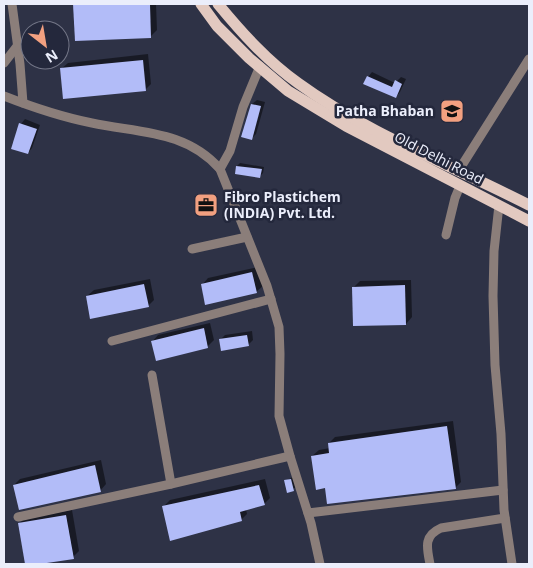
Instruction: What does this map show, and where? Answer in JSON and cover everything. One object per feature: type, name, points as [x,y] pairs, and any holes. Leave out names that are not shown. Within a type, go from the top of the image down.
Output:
[{"type":"main road","name":"Old Delhi Road","points":[[201,4],[218,26],[249,58],[288,91],[346,126],[529,221]]},
{"type":"main road","name":"Old Delhi Road","points":[[218,4],[263,54],[299,84],[344,114],[529,205]]},
{"type":"street","points":[[12,4],[23,103]]},
{"type":"street","points":[[6,57],[18,45]]},
{"type":"street","points":[[459,170],[529,59]]},
{"type":"street","points":[[220,169],[230,151],[243,107],[260,66]]},
{"type":"street","points":[[4,96],[92,123],[159,134],[196,148],[212,159],[220,169],[271,299],[279,327],[279,416],[308,513],[320,564]]},
{"type":"street","points":[[446,235],[455,198],[460,186]]},
{"type":"street","points":[[499,205],[494,251],[493,296],[503,490],[512,564]]},
{"type":"street","points":[[192,249],[247,237]]},
{"type":"street","points":[[112,341],[271,299]]},
{"type":"street","points":[[152,375],[170,484]]},
{"type":"street","points":[[18,517],[290,456]]},
{"type":"street","points":[[308,513],[503,490]]},
{"type":"street","points":[[430,564],[427,550],[428,538],[432,531],[505,518]]},
{"type":"building","points":[[73,4],[150,4],[151,38],[75,41]]},
{"type":"building","points":[[143,60],[146,91],[63,99],[60,70],[70,70],[70,67]]},
{"type":"building","points":[[367,76],[392,87],[395,80],[402,84],[396,98],[363,84]]},
{"type":"building","points":[[251,104],[261,106],[252,140],[241,137]]},
{"type":"building","points":[[19,123],[37,129],[28,154],[11,149]]},
{"type":"building","points":[[236,166],[262,169],[260,178],[235,174]]},
{"type":"building","points":[[252,272],[257,293],[205,305],[201,284]]},
{"type":"building","points":[[144,284],[149,307],[90,319],[86,296]]},
{"type":"building","points":[[405,285],[406,325],[353,326],[352,287]]},
{"type":"building","points":[[204,328],[208,348],[156,361],[151,341]]},
{"type":"building","points":[[247,335],[249,346],[221,351],[219,339]]},
{"type":"building","points":[[447,426],[456,489],[327,504],[325,488],[316,490],[311,456],[329,453],[328,443]]},
{"type":"building","points":[[95,465],[101,492],[19,510],[13,485]]},
{"type":"building","points":[[291,479],[294,491],[287,493],[284,480]]},
{"type":"building","points":[[259,485],[265,505],[240,512],[242,521],[170,541],[162,506]]},
{"type":"building","points":[[66,515],[74,559],[40,564],[25,564],[18,523]]},
{"type":"place","name":"Patha Bhaban","points":[[452,111]]},
{"type":"place","name":"Fibro Plastichem (INDIA) Pvt. Ltd.","points":[[206,205]]}]
